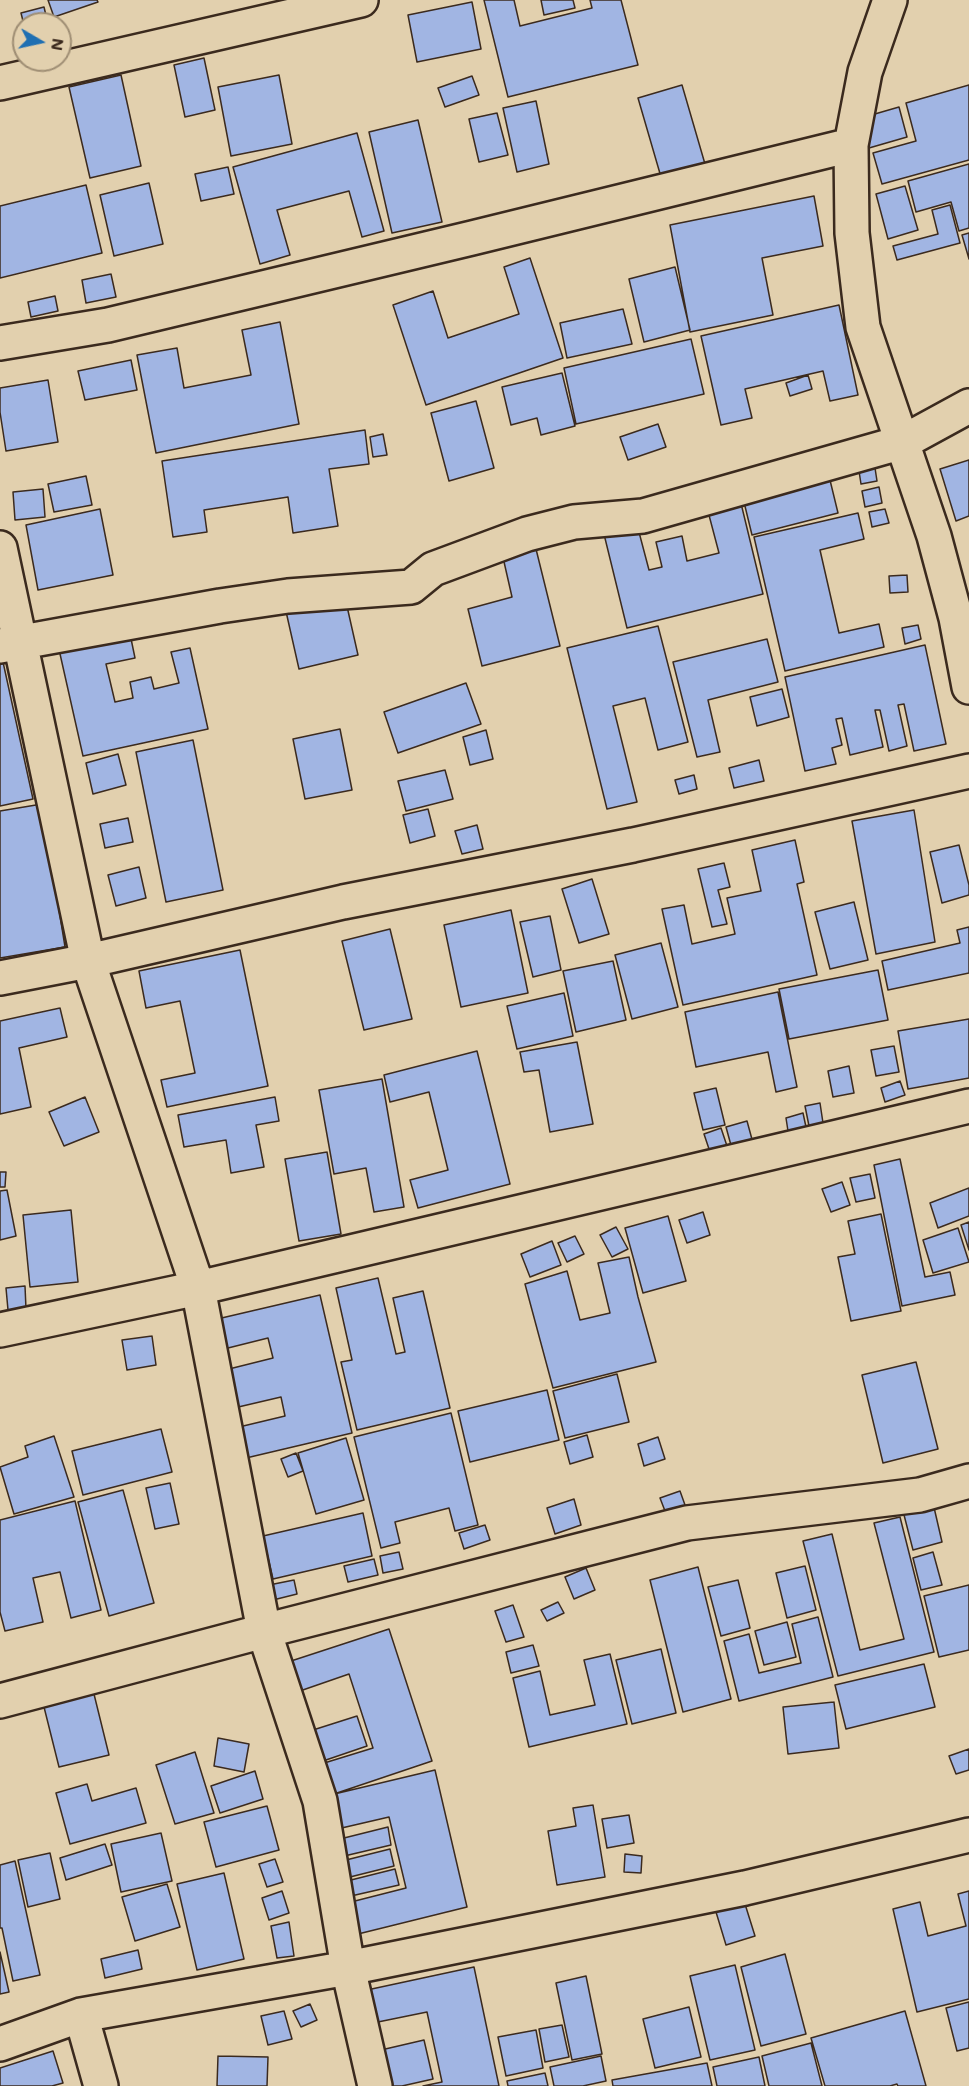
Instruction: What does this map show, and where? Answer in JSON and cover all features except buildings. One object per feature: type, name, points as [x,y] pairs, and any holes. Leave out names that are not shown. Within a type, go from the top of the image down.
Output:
[{"type":"street","points":[[0,83],[361,0]]},
{"type":"street","points":[[890,0],[865,72],[851,145],[852,233],[863,327],[934,536],[956,618],[969,687]]},
{"type":"street","points":[[0,344],[108,325],[851,145]]},
{"type":"street","points":[[11,645],[220,606],[288,596],[411,587],[433,569],[527,534],[574,522],[643,516],[903,441],[969,406]]},
{"type":"street","points":[[0,548],[11,645],[88,961],[198,1288],[264,1631],[320,1801],[348,1968],[375,2086]]},
{"type":"street","points":[[0,978],[88,961],[343,902],[633,845],[969,771]]},
{"type":"street","points":[[0,1330],[198,1288],[969,1107]]},
{"type":"street","points":[[0,1701],[264,1631],[687,1524],[920,1495],[969,1481]]},
{"type":"street","points":[[0,2044],[81,2015],[348,1968],[745,1888],[969,1835]]},
{"type":"street","points":[[81,2015],[101,2086]]}]
